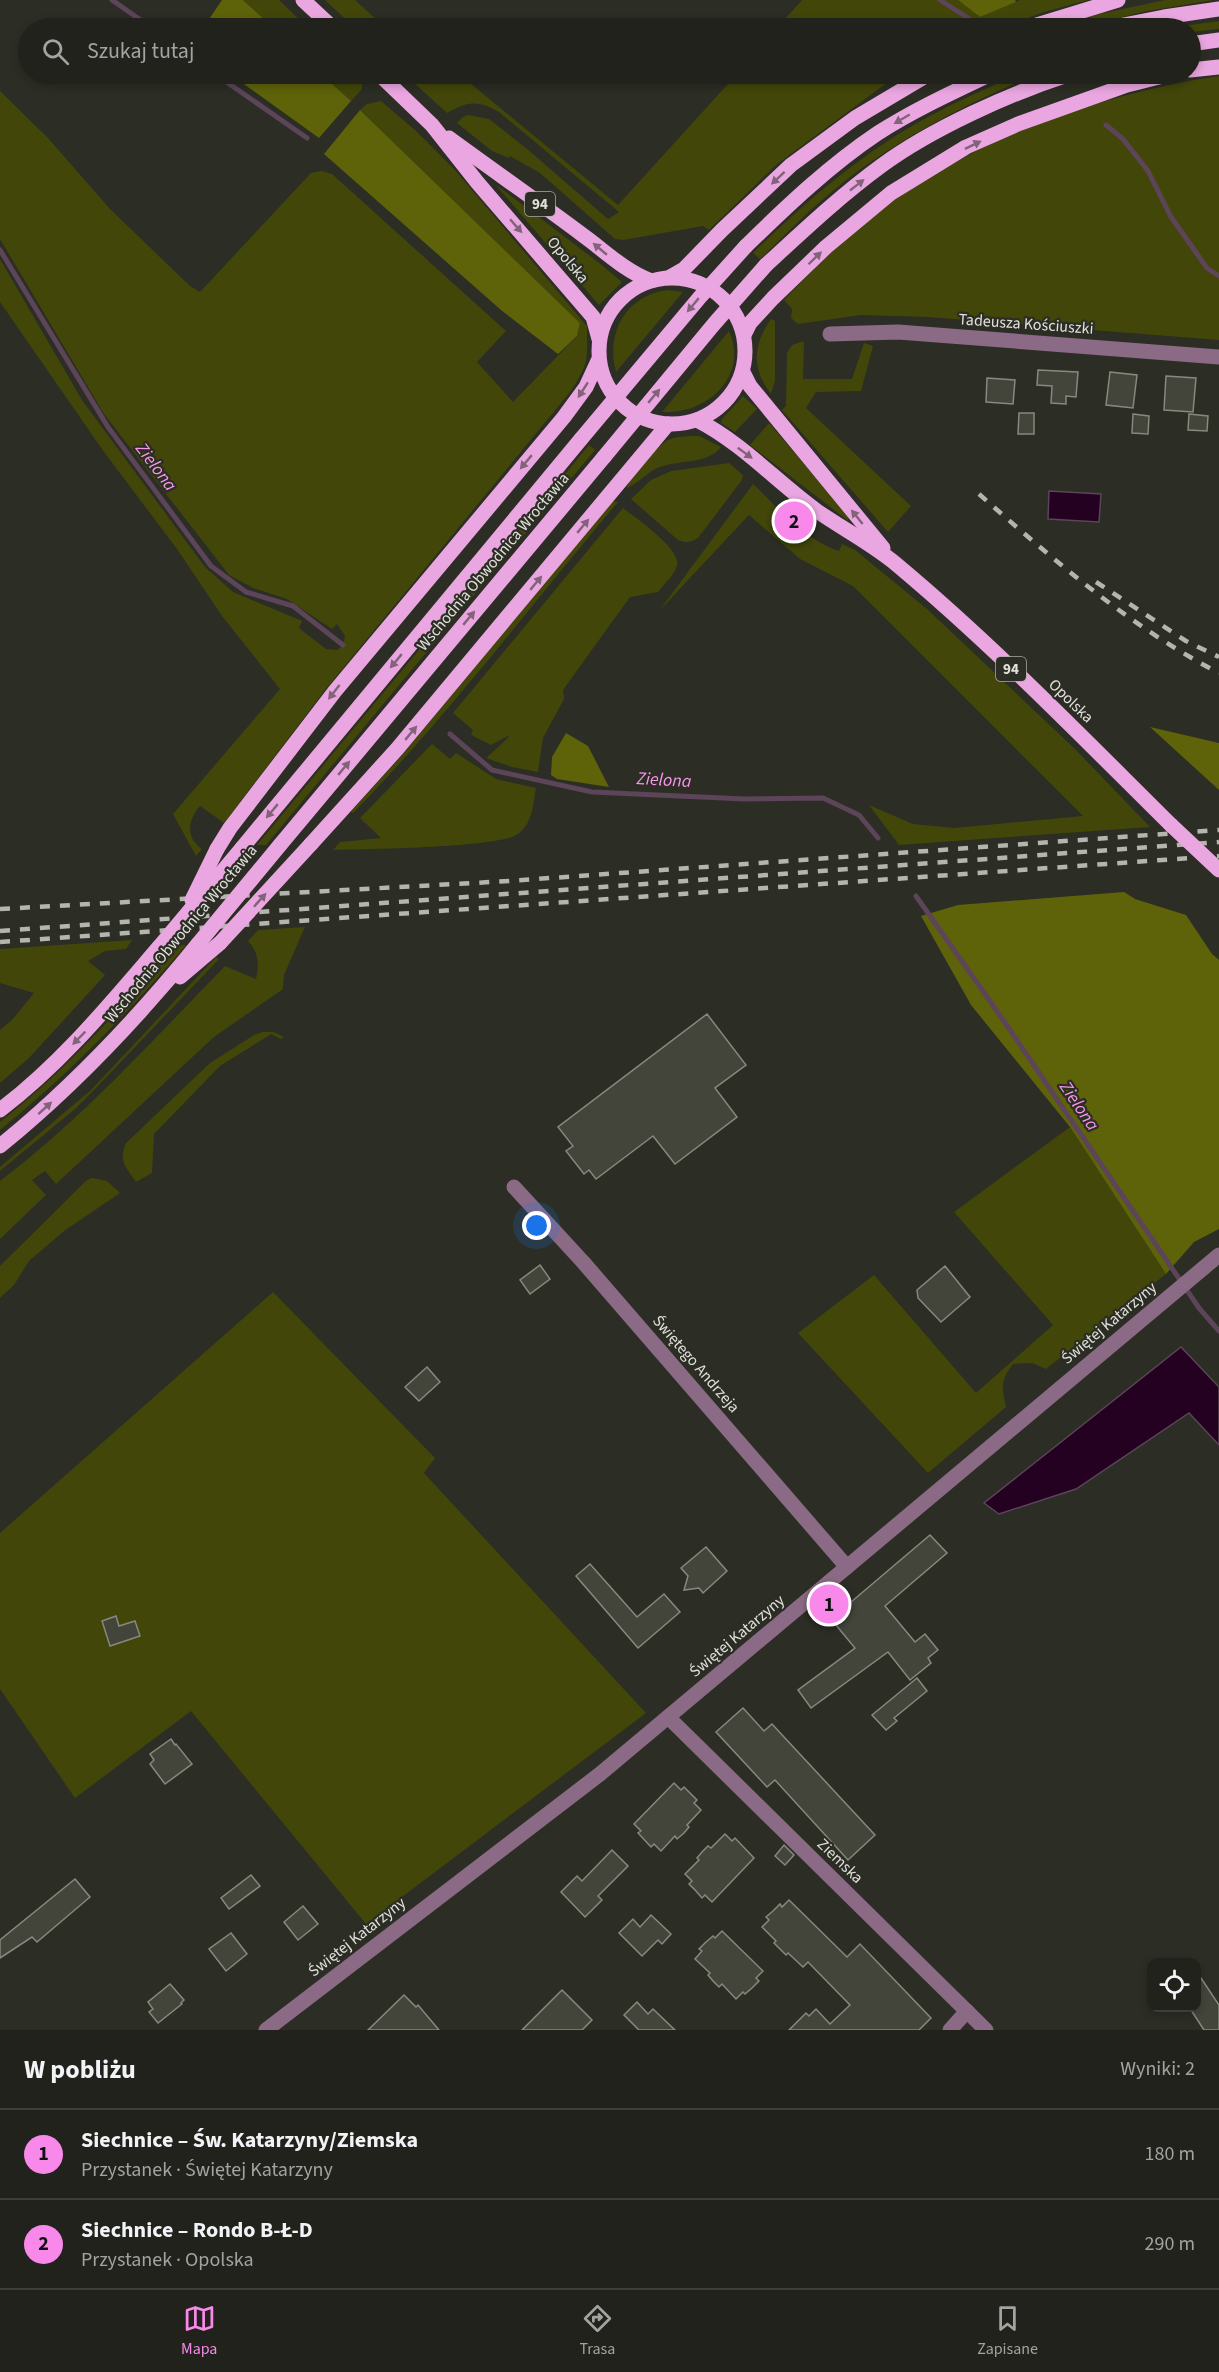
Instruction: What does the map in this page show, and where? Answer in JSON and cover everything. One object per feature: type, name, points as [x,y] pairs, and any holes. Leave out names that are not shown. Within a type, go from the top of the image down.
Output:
[{"type":"main road","points":[[303,0],[322,18]]},
{"type":"main road","points":[[1060,18],[1118,0]]},
{"type":"main road","points":[[1159,18],[1219,9]]},
{"type":"main road","points":[[1201,43],[1219,40]]},
{"type":"main road","points":[[1201,69],[1219,67]]},
{"type":"main road","name":"Opolska","points":[[390,84],[432,125],[477,182],[593,316],[599,339]]},
{"type":"main road","points":[[670,277],[684,269],[791,165],[855,118],[913,84]]},
{"type":"main road","name":"Wschodnia Obwodnica Wrocławia","points":[[0,1110],[95,1022],[581,439],[746,246],[819,178],[878,133],[971,84]]},
{"type":"main road","name":"Wschodnia Obwodnica Wrocławia","points":[[0,1146],[68,1088],[108,1048],[158,992],[707,332],[766,265],[812,222],[883,165],[970,116],[1013,95],[1043,84]]},
{"type":"main road","points":[[744,335],[750,323],[772,298],[826,247],[891,194],[966,147],[1018,124],[1131,84]]},
{"type":"main road","name":"Opolska","points":[[432,125],[613,259],[649,280]]},
{"type":"main road","name":"94","points":[[670,277],[687,278],[703,284],[717,292],[730,304],[739,319],[746,353],[743,372],[733,392],[717,409],[697,420],[668,424],[651,422],[622,405],[611,392],[598,361],[599,339],[608,313],[626,293],[649,280],[670,277]]},
{"type":"main road","points":[[184,917],[217,849],[230,828],[335,691],[564,417],[586,387],[598,361]]},
{"type":"main road","name":"Opolska","points":[[743,372],[750,386],[894,562]]},
{"type":"main road","name":"Opolska","points":[[697,420],[711,427],[759,463],[816,510],[894,562],[947,608],[1219,870]]},
{"type":"main road","points":[[158,992],[199,962],[220,943],[397,749],[668,424]]},
{"type":"street","name":"Tadeusza Kościuszki","points":[[830,334],[898,332],[1219,357]]},
{"type":"street","name":"Świętego Andrzeja","points":[[514,1187],[584,1262],[847,1567]]},
{"type":"street","name":"Świętej Katarzyny","points":[[266,2030],[600,1774],[1214,1259]]},
{"type":"street","name":"Ziemska","points":[[668,1718],[986,2030]]},
{"type":"street","points":[[950,2030],[967,2011]]},
{"type":"shaded area","points":[[222,0],[243,0],[263,18],[210,18]]},
{"type":"shaded area","points":[[243,0],[279,0],[298,18],[263,18]]},
{"type":"shaded area","points":[[325,0],[355,0],[375,18],[344,18]]},
{"type":"shaded area","points":[[802,0],[958,0],[980,17],[1020,0],[1088,0],[1028,18],[786,18]]},
{"type":"shaded area","points":[[958,0],[1015,0],[1016,2],[980,17]]},
{"type":"shaded area","points":[[1165,0],[1213,0],[1119,18],[1091,18],[1090,16]]},
{"type":"shaded area","points":[[1219,21],[1219,29],[1201,31],[1201,24]]},
{"type":"shaded area","points":[[1219,76],[1219,340],[928,317],[861,315],[798,324],[791,318],[792,309],[784,300],[819,264],[855,230],[937,172],[1026,128],[1073,111],[1121,96],[1170,85],[1201,84],[1201,79]]},
{"type":"shaded area","points":[[244,84],[332,84],[351,101],[319,138]]},
{"type":"shaded area","points":[[332,84],[362,84],[362,89],[351,101]]},
{"type":"shaded area","points":[[415,84],[471,84],[618,205],[728,84],[886,84],[776,165],[709,230],[703,226],[623,240],[615,239],[540,173],[510,156],[509,158],[492,151],[457,123],[468,115],[489,119],[608,219],[619,212],[499,112],[485,105],[467,104],[447,113]]},
{"type":"shaded area","points":[[997,84],[1015,84],[932,124],[880,155],[805,215],[760,259],[753,253],[815,196],[858,162],[904,131]]},
{"type":"shaded area","points":[[0,91],[48,138],[110,209],[190,286],[200,292],[311,173],[322,171],[332,174],[506,331],[477,362],[513,402],[577,336],[580,323],[360,110],[367,104],[381,101],[415,130],[455,170],[587,326],[586,360],[582,373],[571,391],[325,690],[224,823],[200,806],[196,811],[190,828],[193,839],[202,849],[196,856],[173,814],[280,689],[222,616],[177,549],[104,452],[0,302],[0,259],[82,400],[205,567],[233,592],[302,621],[299,628],[326,649],[337,650],[343,645],[345,636],[337,624],[332,629],[287,599],[253,588],[229,575],[104,414],[0,239]]},
{"type":"shaded area","points":[[360,110],[580,323],[577,336],[558,354],[501,310],[324,154]]},
{"type":"shaded area","points":[[495,184],[598,262],[622,282],[599,305]]},
{"type":"shaded area","points":[[668,290],[683,292],[616,372],[613,357],[614,343],[622,318],[641,299],[653,293]]},
{"type":"shaded area","points":[[771,319],[775,321],[775,381],[771,394],[760,375],[757,356],[761,338]]},
{"type":"shaded area","points":[[729,331],[734,348],[733,363],[728,378],[720,390],[708,400],[694,407],[662,412]]},
{"type":"shaded area","points":[[804,341],[803,379],[852,379],[864,343],[873,346],[861,391],[816,392],[806,408],[911,506],[888,532],[782,410],[786,406],[787,353],[792,345]]},
{"type":"shaded area","points":[[743,396],[757,409],[735,432],[721,423]]},
{"type":"shaded area","points":[[769,423],[850,518],[847,520],[750,445]]},
{"type":"shaded area","points":[[699,436],[721,447],[702,459],[658,468],[627,488],[639,468],[665,442],[677,437]]},
{"type":"shaded area","points":[[589,445],[595,450],[266,845],[257,845]]},
{"type":"shaded area","points":[[729,463],[743,475],[742,480],[698,538],[693,541],[678,540],[631,499],[651,480],[671,471]]},
{"type":"shaded area","points":[[753,484],[803,531],[839,551],[842,544],[855,550],[927,609],[1076,750],[1150,827],[899,845],[869,805],[913,824],[954,828],[1083,816],[853,586],[800,559],[749,515],[659,611]]},
{"type":"shaded area","points":[[1049,491],[1101,494],[1099,522],[1048,519]]},
{"type":"shaded area","points":[[612,501],[618,502],[488,660],[422,738],[353,813],[351,811],[398,760]]},
{"type":"shaded area","points":[[623,508],[656,534],[672,551],[677,565],[674,572],[658,592],[630,597],[563,690],[564,699],[543,738],[538,772],[512,767],[486,758],[509,737],[491,745],[471,735],[473,730],[453,713]]},
{"type":"shaded area","points":[[1150,727],[1219,743],[1219,790]]},
{"type":"shaded area","points":[[566,733],[588,746],[609,787],[557,779],[551,775],[552,757]]},
{"type":"shaded area","points":[[432,744],[450,759],[456,753],[496,779],[536,788],[532,813],[523,830],[506,839],[459,845],[333,850],[340,842],[381,838],[360,818]]},
{"type":"shaded area","points":[[1124,892],[1135,899],[1186,915],[1212,954],[1219,960],[1219,1229],[1194,1242],[1166,1274],[1070,1127],[971,1005],[921,916],[958,905]]},
{"type":"shaded area","points":[[305,927],[284,975],[283,989],[214,1037],[56,1184],[45,1171],[32,1180],[46,1195],[0,1239],[0,1181],[31,1157],[88,1105],[225,966],[256,979],[257,959],[248,941],[258,930]]},
{"type":"shaded area","points":[[132,940],[126,949],[105,951],[88,961],[105,975],[29,1058],[0,1083],[0,1030],[12,1020],[34,993],[0,983],[0,949]]},
{"type":"shaded area","points":[[186,945],[98,1042],[0,1130],[0,1122],[70,1061],[174,946]]},
{"type":"shaded area","points":[[216,957],[219,959],[75,1109],[0,1171],[0,1167],[91,1090]]},
{"type":"shaded area","points":[[262,1032],[274,1032],[284,1037],[281,1039],[271,1034],[220,1066],[154,1134],[152,1173],[136,1182],[126,1168],[123,1159],[126,1143],[210,1063]]},
{"type":"shaded area","points":[[1070,1127],[1166,1274],[1046,1369],[1032,1363],[1013,1364],[1003,1385],[1006,1407],[928,1473],[798,1333],[874,1275],[976,1393],[1053,1325],[954,1212]]},
{"type":"shaded area","points":[[92,1178],[107,1181],[120,1193],[64,1231],[29,1261],[14,1285],[0,1298],[0,1266],[87,1180]]},
{"type":"shaded area","points":[[273,1292],[435,1458],[424,1473],[646,1713],[366,1924],[191,1711],[75,1798],[0,1689],[0,1533]]},
{"type":"shaded area","points":[[1181,1347],[1219,1387],[1219,1445],[1189,1413],[1076,1489],[999,1514],[984,1503]]},
{"type":"building","points":[[1038,370],[1078,372],[1076,397],[1066,396],[1066,404],[1051,403],[1052,386],[1037,385]]},
{"type":"building","points":[[1110,372],[1137,375],[1133,408],[1106,405]]},
{"type":"building","points":[[1166,376],[1196,378],[1193,412],[1164,410]]},
{"type":"building","points":[[987,378],[1015,380],[1013,404],[986,402]]},
{"type":"building","points":[[1019,413],[1034,413],[1034,434],[1018,434]]},
{"type":"building","points":[[1133,414],[1149,416],[1148,434],[1132,433]]},
{"type":"building","points":[[1189,414],[1208,416],[1207,431],[1188,430]]},
{"type":"building","points":[[707,1014],[746,1065],[715,1088],[737,1117],[675,1164],[653,1136],[596,1179],[589,1170],[584,1174],[566,1151],[573,1146],[558,1127]]},
{"type":"building","points":[[540,1265],[550,1279],[530,1294],[520,1280]]},
{"type":"building","points":[[945,1266],[970,1297],[941,1322],[918,1298],[917,1290]]},
{"type":"building","points":[[427,1367],[440,1382],[419,1401],[405,1387]]},
{"type":"building","points":[[930,1535],[947,1553],[885,1606],[915,1642],[925,1634],[938,1650],[928,1658],[931,1663],[910,1680],[888,1652],[811,1708],[798,1690],[855,1648],[831,1619]]},
{"type":"building","points":[[706,1547],[727,1571],[703,1593],[699,1588],[684,1590],[688,1576],[681,1568]]},
{"type":"building","points":[[590,1564],[637,1617],[664,1594],[680,1612],[638,1648],[576,1576]]},
{"type":"building","points":[[116,1616],[119,1626],[135,1621],[140,1636],[110,1646],[102,1621]]},
{"type":"building","points":[[917,1678],[927,1691],[894,1718],[897,1721],[886,1730],[872,1715]]},
{"type":"building","points":[[743,1708],[764,1731],[772,1724],[875,1835],[848,1860],[775,1780],[767,1787],[716,1732]]},
{"type":"building","points":[[171,1739],[192,1764],[165,1784],[150,1764],[154,1760],[150,1754]]},
{"type":"building","points":[[674,1783],[681,1790],[684,1787],[697,1800],[694,1803],[701,1810],[687,1825],[689,1827],[684,1833],[677,1839],[675,1836],[661,1851],[654,1844],[651,1847],[638,1833],[641,1831],[634,1824]]},
{"type":"building","points":[[725,1834],[732,1841],[735,1838],[754,1858],[712,1902],[705,1895],[702,1898],[689,1884],[692,1881],[685,1874],[699,1860],[697,1858],[708,1846],[711,1848]]},
{"type":"building","points":[[784,1845],[794,1855],[785,1865],[775,1856]]},
{"type":"building","points":[[612,1850],[628,1866],[598,1896],[602,1900],[585,1917],[561,1892],[577,1876],[582,1881]]},
{"type":"building","points":[[251,1875],[260,1886],[229,1909],[221,1898]]},
{"type":"building","points":[[75,1879],[90,1897],[37,1942],[32,1937],[0,1958],[0,1940]]},
{"type":"building","points":[[789,1900],[847,1957],[860,1944],[931,2018],[919,2030],[789,2030],[806,2013],[809,2016],[816,2009],[830,2024],[850,2005],[808,1962],[803,1967],[788,1953],[786,1955],[762,1927],[769,1920],[766,1917],[780,1904],[782,1907]]},
{"type":"building","points":[[303,1906],[318,1924],[298,1940],[284,1922]]},
{"type":"building","points":[[651,1915],[671,1934],[662,1944],[658,1940],[642,1956],[619,1933],[633,1919],[640,1927]]},
{"type":"building","points":[[722,1931],[763,1971],[756,1978],[759,1981],[736,1999],[722,1984],[719,1987],[708,1975],[710,1973],[695,1959],[702,1951],[699,1949]]},
{"type":"building","points":[[231,1933],[247,1954],[226,1971],[209,1949]]},
{"type":"building","points":[[1201,1978],[1219,2005],[1219,2030],[1204,2030],[1192,2012],[1201,2012]]},
{"type":"building","points":[[170,1984],[184,2000],[158,2023],[149,2012],[153,2009],[148,2002]]},
{"type":"building","points":[[562,1990],[592,2020],[582,2030],[522,2030]]},
{"type":"building","points":[[404,1995],[416,2007],[418,2005],[439,2030],[368,2030]]},
{"type":"building","points":[[637,2002],[648,2014],[653,2009],[675,2030],[639,2030],[624,2015]]},
{"type":"waterway","points":[[112,0],[138,18]]},
{"type":"waterway","points":[[940,0],[968,18]]},
{"type":"waterway","points":[[229,84],[307,138]]},
{"type":"waterway","points":[[1106,125],[1123,139],[1148,171],[1171,217],[1207,268],[1219,276]]},
{"type":"waterway","name":"Zielona","points":[[0,250],[108,427],[211,566],[246,592],[293,606],[343,645]]},
{"type":"waterway","name":"Zielona","points":[[450,734],[492,770],[592,792],[745,799],[823,798],[859,815],[878,838]]},
{"type":"waterway","name":"Zielona","points":[[916,896],[1199,1308],[1219,1331]]},
{"type":"railway","points":[[979,494],[1064,568],[1124,614],[1186,655],[1219,673]]},
{"type":"railway","points":[[1096,582],[1186,641],[1219,657]]},
{"type":"railway","points":[[0,909],[509,881],[1219,830]]},
{"type":"railway","points":[[0,931],[1219,842]]},
{"type":"railway","points":[[0,942],[1219,856]]},
{"type":"place","name":"Siechnice – Rondo B-Ł-D","points":[[794,521]]},
{"type":"place","name":"Siechnice – Św. Katarzyny/Ziemska","points":[[829,1604]]}]
